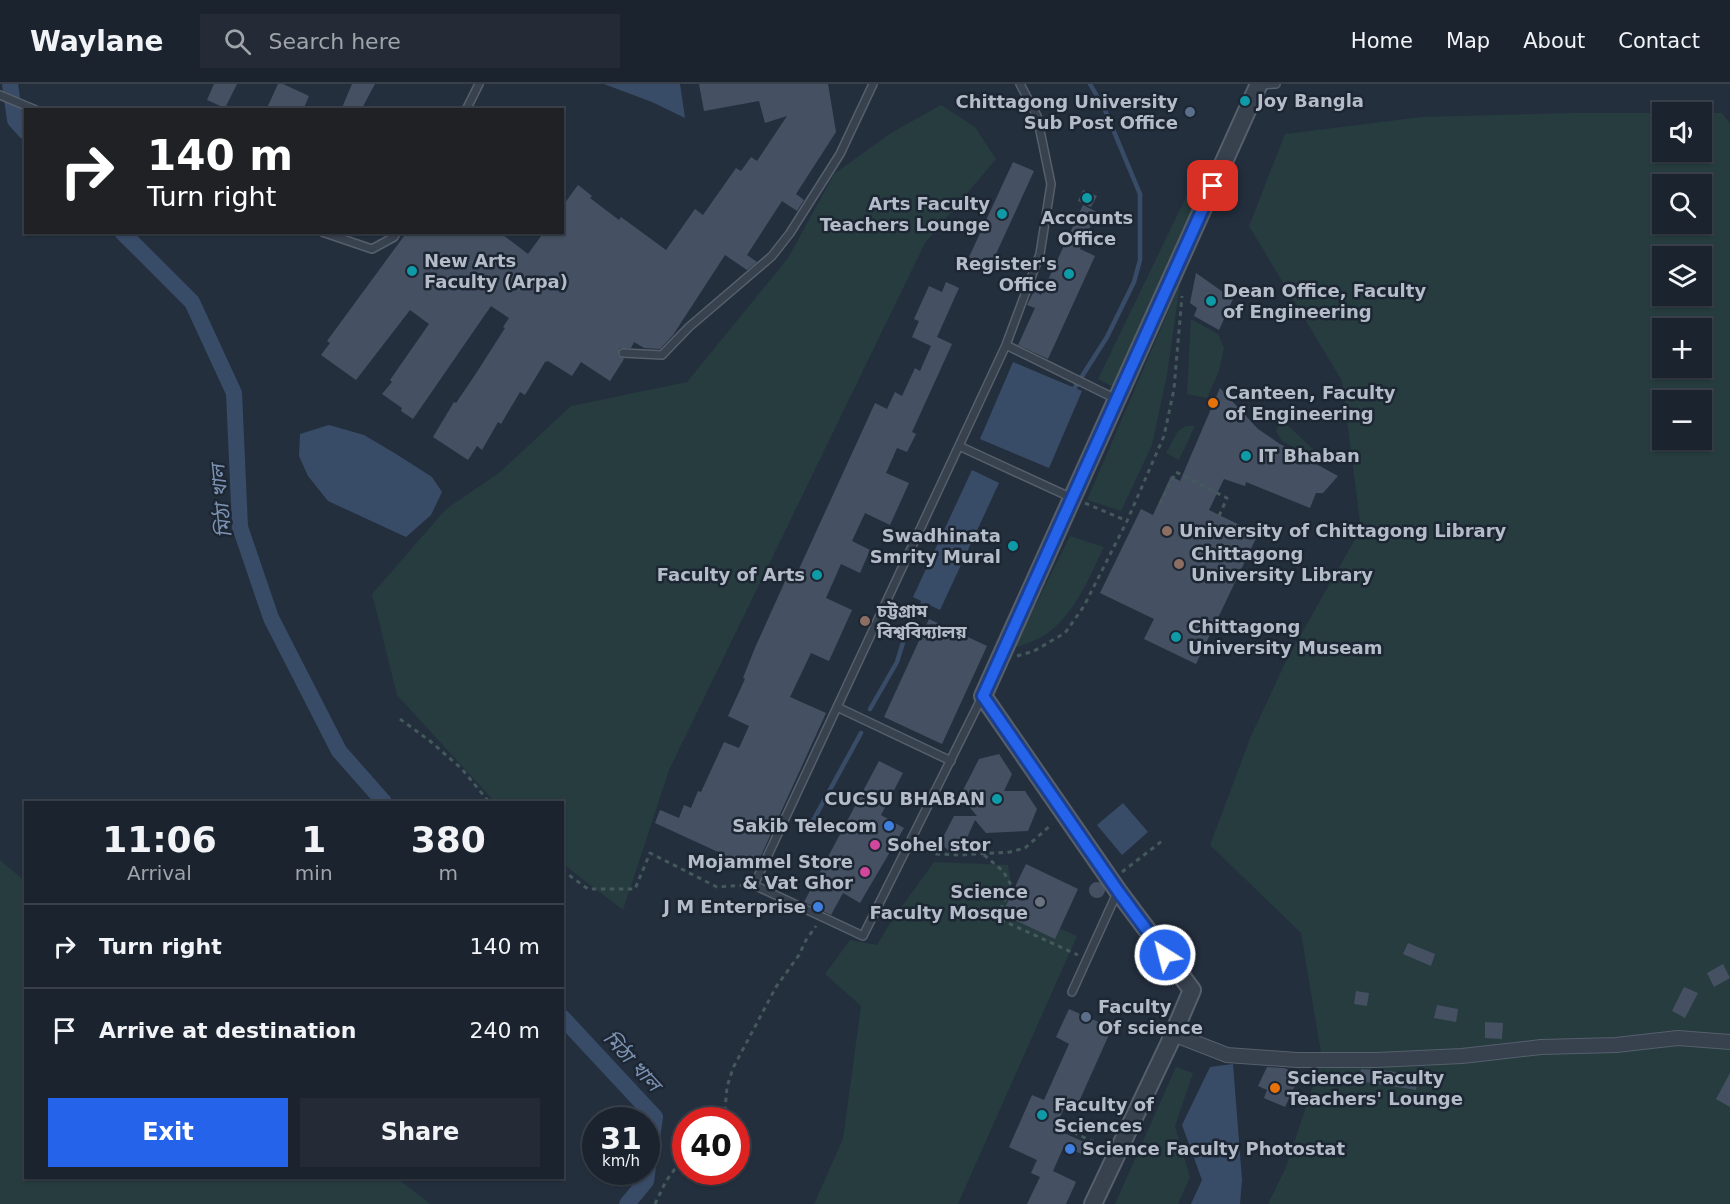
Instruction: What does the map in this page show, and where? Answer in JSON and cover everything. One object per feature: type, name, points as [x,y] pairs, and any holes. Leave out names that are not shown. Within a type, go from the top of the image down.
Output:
[{"type":"street","points":[[1093,1204],[1192,990],[1115,886],[983,696],[1258,84]]},
{"type":"street","points":[[1173,1035],[1227,1055],[1296,1060],[1376,1060],[1462,1056],[1541,1047],[1616,1045],[1678,1038],[1730,1042]]},
{"type":"lane","points":[[467,108],[479,84]]},
{"type":"lane","points":[[623,353],[662,356],[689,327],[772,256],[840,154],[873,84]]},
{"type":"lane","points":[[983,696],[863,936],[754,885],[1006,345],[1040,254],[1051,184],[1037,116],[1020,84]]},
{"type":"lane","points":[[1258,84],[1276,84]]},
{"type":"lane","points":[[0,95],[31,108]]},
{"type":"lane","points":[[328,234],[372,249],[396,234]]},
{"type":"lane","points":[[1006,345],[1116,399]]},
{"type":"lane","points":[[958,446],[1072,498]]},
{"type":"lane","points":[[837,707],[951,760]]},
{"type":"lane","points":[[1072,992],[1087,960],[1115,886]]},
{"type":"path","points":[[999,660],[1034,651],[1065,633],[1084,606],[1127,521],[1164,436],[1175,378],[1183,290]]},
{"type":"path","points":[[1160,504],[1176,472],[1227,498],[1219,516]]},
{"type":"path","points":[[1072,498],[1127,521]]},
{"type":"path","points":[[400,719],[462,769],[488,801]]},
{"type":"path","points":[[910,842],[936,854],[984,855],[1010,852],[1025,848],[1064,813]]},
{"type":"path","points":[[1115,886],[1162,841]]},
{"type":"path","points":[[564,871],[588,889],[635,889],[650,853],[717,886],[754,885]]},
{"type":"path","points":[[984,855],[1003,871],[1011,885],[997,918],[1087,960]]},
{"type":"path","points":[[725,1107],[727,1087],[733,1068],[776,987],[822,917]]},
{"type":"path","points":[[1056,1125],[1118,1153]]},
{"type":"path","points":[[655,1204],[672,1173]]},
{"type":"green space","points":[[941,105],[975,127],[996,159],[925,243],[669,770],[623,910],[564,865],[564,801],[494,801],[397,695],[372,594],[446,509],[499,473],[571,406],[687,382],[788,258],[834,174],[891,133]]},
{"type":"green space","points":[[1652,113],[1652,162],[1712,162],[1712,113],[1722,113],[1730,124],[1730,1204],[1268,1204],[1286,1167],[1322,1059],[1301,933],[1210,845],[1251,736],[1288,657],[1361,529],[1342,381],[1249,226],[1285,134],[1421,117]]},
{"type":"green space","points":[[1187,195],[1201,204],[1115,388],[1098,379]]},
{"type":"green space","points":[[1180,284],[1167,375],[1152,445],[1121,511],[1087,500]]},
{"type":"green space","points":[[1191,319],[1218,334],[1224,348],[1219,371],[1207,398],[1187,394]]},
{"type":"green space","points":[[1276,414],[1319,455],[1316,460],[1282,441],[1276,431],[1278,426],[1274,417]]},
{"type":"green space","points":[[1186,426],[1195,426],[1179,460],[1166,453],[1178,431]]},
{"type":"green space","points":[[1070,536],[1104,547],[1092,572],[1071,610],[1052,630],[1040,638],[1014,648]]},
{"type":"green space","points":[[0,860],[24,880],[24,1179],[398,1179],[430,1204],[0,1204]]},
{"type":"green space","points":[[934,862],[1008,865],[1011,885],[1031,916],[1077,936],[958,1204],[814,1204],[843,1139],[861,1006],[825,974],[850,940],[877,945]]},
{"type":"green space","points":[[1176,1067],[1193,1073],[1175,1126],[1190,1177],[1178,1204],[1115,1204]]},
{"type":"water","points":[[604,84],[680,84],[685,118],[652,102]]},
{"type":"water","points":[[1013,362],[1082,391],[1049,468],[980,439]]},
{"type":"water","points":[[329,425],[364,435],[432,477],[442,492],[431,515],[406,537],[328,501],[308,476],[299,456],[300,434]]},
{"type":"water","points":[[972,470],[999,483],[940,610],[913,597]]},
{"type":"water","points":[[1123,803],[1148,832],[1122,855],[1097,825]]},
{"type":"water","points":[[1233,1064],[1242,1180],[1240,1204],[1191,1204],[1202,1180],[1182,1125],[1210,1067]]},
{"type":"building","points":[[214,84],[237,84],[225,108],[207,100]]},
{"type":"building","points":[[278,84],[283,84],[309,96],[304,108],[267,108]]},
{"type":"building","points":[[352,84],[375,84],[362,108],[342,108]]},
{"type":"building","name":"New Arts Faculty (Arpa)","points":[[699,84],[828,84],[836,132],[796,194],[804,200],[797,211],[782,201],[747,255],[757,262],[747,270],[725,255],[673,335],[660,349],[644,348],[634,342],[631,348],[620,348],[618,355],[624,359],[610,381],[581,362],[572,376],[548,361],[545,362],[525,395],[520,392],[501,424],[498,422],[482,450],[477,446],[468,460],[433,437],[454,402],[456,403],[475,375],[509,318],[491,306],[413,419],[382,394],[429,324],[410,310],[356,380],[321,355],[330,343],[327,341],[406,234],[502,234],[528,254],[543,234],[564,234],[564,204],[578,185],[592,196],[590,198],[619,220],[621,217],[666,250],[695,209],[703,215],[736,168],[741,171],[751,157],[757,161],[787,116],[765,123],[759,101],[704,111]]},
{"type":"building","name":"Arts Faculty Teachers Lounge","points":[[1013,162],[1034,171],[990,267],[969,257]]},
{"type":"building","name":"Accounts Office","points":[[1083,190],[1097,196],[1091,207],[1078,201]]},
{"type":"building","name":"Register's Office","points":[[1083,205],[1097,212],[1080,249],[1095,256],[1048,359],[1018,345],[1035,308],[1027,305],[1034,291],[1041,295]]},
{"type":"building","name":"Dean Office, Faculty of Engineering","points":[[1196,273],[1233,299],[1219,330],[1194,316],[1197,308],[1190,303]]},
{"type":"building","name":"Faculty of Arts","points":[[946,282],[959,288],[937,337],[952,344],[912,432],[916,434],[907,452],[897,448],[886,473],[909,483],[890,525],[865,513],[852,541],[870,550],[860,573],[841,564],[826,598],[852,610],[829,661],[811,653],[790,697],[826,713],[755,869],[655,823],[660,810],[679,818],[684,805],[691,808],[724,742],[739,748],[749,726],[728,716],[745,679],[743,678],[754,650],[787,577],[794,580],[875,403],[887,409],[895,392],[902,396],[915,368],[920,371],[931,346],[912,337],[919,321],[914,319],[929,286],[942,292]]},
{"type":"building","name":"Chittagong University Library","points":[[1220,388],[1258,429],[1338,476],[1323,493],[1316,493],[1310,508],[1246,482],[1245,486],[1224,479],[1209,510],[1258,534],[1196,664],[1144,639],[1154,619],[1100,593],[1141,509],[1153,515],[1171,476],[1180,481]]},
{"type":"building","points":[[929,619],[987,646],[942,744],[884,717]]},
{"type":"building","name":"CUCSU BHABAN","points":[[999,754],[1012,774],[1004,791],[1025,791],[1037,809],[1028,831],[986,833],[975,820],[962,849],[949,851],[940,843],[954,816],[977,816],[960,796],[979,759]]},
{"type":"building","points":[[879,761],[903,773],[881,815],[904,828],[860,903],[843,893],[831,915],[804,902]]},
{"type":"building","name":"Science Faculty Mosque","points":[[1026,864],[1078,889],[1055,939],[1002,914]]},
{"type":"building","points":[[1097,882],[1105,890],[1097,898],[1089,890]]},
{"type":"building","points":[[1408,943],[1435,954],[1431,966],[1403,954]]},
{"type":"building","points":[[1723,964],[1730,978],[1714,987],[1707,973]]},
{"type":"building","points":[[1684,987],[1698,993],[1685,1018],[1672,1011]]},
{"type":"building","points":[[1356,991],[1369,993],[1367,1006],[1354,1004]]},
{"type":"building","points":[[1437,1005],[1458,1009],[1456,1022],[1434,1018]]},
{"type":"building","name":"Faculty of Sciences","points":[[1069,1009],[1112,1028],[1077,1106],[1067,1101],[1055,1129],[1093,1146],[1088,1157],[1064,1146],[1053,1171],[1076,1182],[1066,1204],[1027,1204],[1040,1177],[1031,1173],[1037,1160],[1009,1147],[1032,1095],[1044,1100],[1069,1044],[1056,1037]]},
{"type":"building","points":[[1485,1022],[1503,1023],[1502,1039],[1485,1038]]},
{"type":"building","points":[[1267,1067],[1284,1068],[1300,1075],[1285,1107],[1264,1098],[1267,1090],[1258,1086]]},
{"type":"building","points":[[1361,1069],[1390,1071],[1418,1077],[1416,1090],[1359,1081]]},
{"type":"building","points":[[1730,1073],[1730,1107],[1716,1099]]},
{"type":"waterway","name":"মিঠা খাল","points":[[10,84],[15,120],[24,130]]},
{"type":"waterway","points":[[1072,392],[1107,337],[1134,282],[1140,260],[1140,194],[1105,110],[1090,84]]},
{"type":"waterway","name":"মিঠা খাল","points":[[124,234],[192,302],[234,393],[240,527],[271,618],[339,751],[383,801]]},
{"type":"waterway","points":[[870,709],[897,662],[909,623],[927,597]]},
{"type":"waterway","points":[[809,828],[861,733]]},
{"type":"waterway","name":"মিঠা খাল","points":[[564,1019],[655,1117],[646,1181],[627,1204]]},
{"type":"place","name":"Joy Bangla","points":[[1245,101]]},
{"type":"place","name":"Chittagong University Sub Post Office","points":[[1190,112]]},
{"type":"place","name":"Accounts Office","points":[[1087,198]]},
{"type":"place","name":"Arts Faculty Teachers Lounge","points":[[1002,214]]},
{"type":"place","name":"New Arts Faculty (Arpa)","points":[[412,271]]},
{"type":"place","name":"Register's Office","points":[[1069,274]]},
{"type":"place","name":"Dean Office, Faculty of Engineering","points":[[1211,301]]},
{"type":"place","name":"Canteen, Faculty of Engineering","points":[[1213,403]]},
{"type":"place","name":"IT Bhaban","points":[[1246,456]]},
{"type":"place","name":"University of Chittagong Library","points":[[1167,531]]},
{"type":"place","name":"Swadhinata Smrity Mural","points":[[1013,546]]},
{"type":"place","name":"Chittagong University Library","points":[[1179,564]]},
{"type":"place","name":"Faculty of Arts","points":[[817,575]]},
{"type":"place","name":"চট্টগ্রাম বিশ্ববিদ্যালয়","points":[[865,621]]},
{"type":"place","name":"Chittagong University Museam","points":[[1176,637]]},
{"type":"place","name":"CUCSU BHABAN","points":[[997,799]]},
{"type":"place","name":"Sakib Telecom","points":[[889,826]]},
{"type":"place","name":"Sohel stor","points":[[875,845]]},
{"type":"place","name":"Mojammel Store & Vat Ghor","points":[[865,872]]},
{"type":"place","name":"Science Faculty Mosque","points":[[1040,902]]},
{"type":"place","name":"J M Enterprise","points":[[818,907]]},
{"type":"place","name":"Faculty Of science","points":[[1086,1017]]},
{"type":"place","name":"Science Faculty Teachers' Lounge","points":[[1275,1088]]},
{"type":"place","name":"Faculty of Sciences","points":[[1042,1115]]},
{"type":"place","name":"Science Faculty Photostat","points":[[1070,1149]]},
{"type":"route","points":[[1165,955],[983,696],[1213,186]]}]
